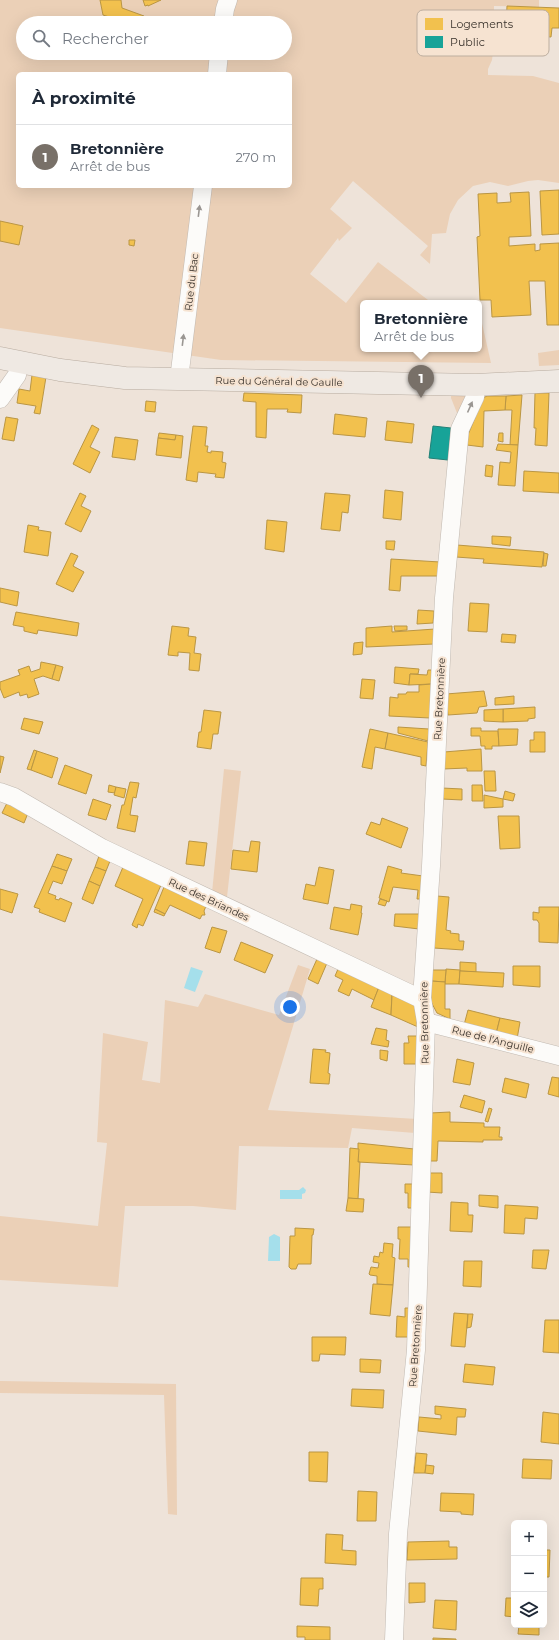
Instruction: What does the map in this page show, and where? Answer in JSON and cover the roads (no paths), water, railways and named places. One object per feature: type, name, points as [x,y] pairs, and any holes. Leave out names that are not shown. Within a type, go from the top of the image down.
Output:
[{"type":"main road","name":"Rue du Général de Gaulle","points":[[10,360],[94,375],[125,378],[476,385],[559,381]]},
{"type":"street","points":[[224,16],[228,0]]},
{"type":"street","points":[[217,72],[218,60]]},
{"type":"street","name":"Rue du Bac","points":[[179,379],[203,188]]},
{"type":"street","points":[[0,399],[17,375],[10,360]]},
{"type":"street","name":"Rue Bretonnière","points":[[394,1640],[398,1534],[416,1350],[426,1022],[422,998],[431,866],[444,598],[460,429],[474,397],[476,385]]},
{"type":"street","name":"Rue des Briandes","points":[[0,792],[14,798],[102,848],[417,997],[422,998]]},
{"type":"street","name":"Rue de l'Anguille","points":[[426,1022],[559,1056]]},
{"type":"water","points":[[191,967],[203,971],[195,992],[184,988]]},
{"type":"water","points":[[303,1187],[306,1190],[305,1193],[302,1194],[302,1199],[280,1199],[280,1190],[299,1190]]},
{"type":"water","points":[[274,1234],[280,1237],[280,1261],[268,1261],[269,1237]]},
{"type":"place","name":"Bretonnière","points":[[421,398]]}]
